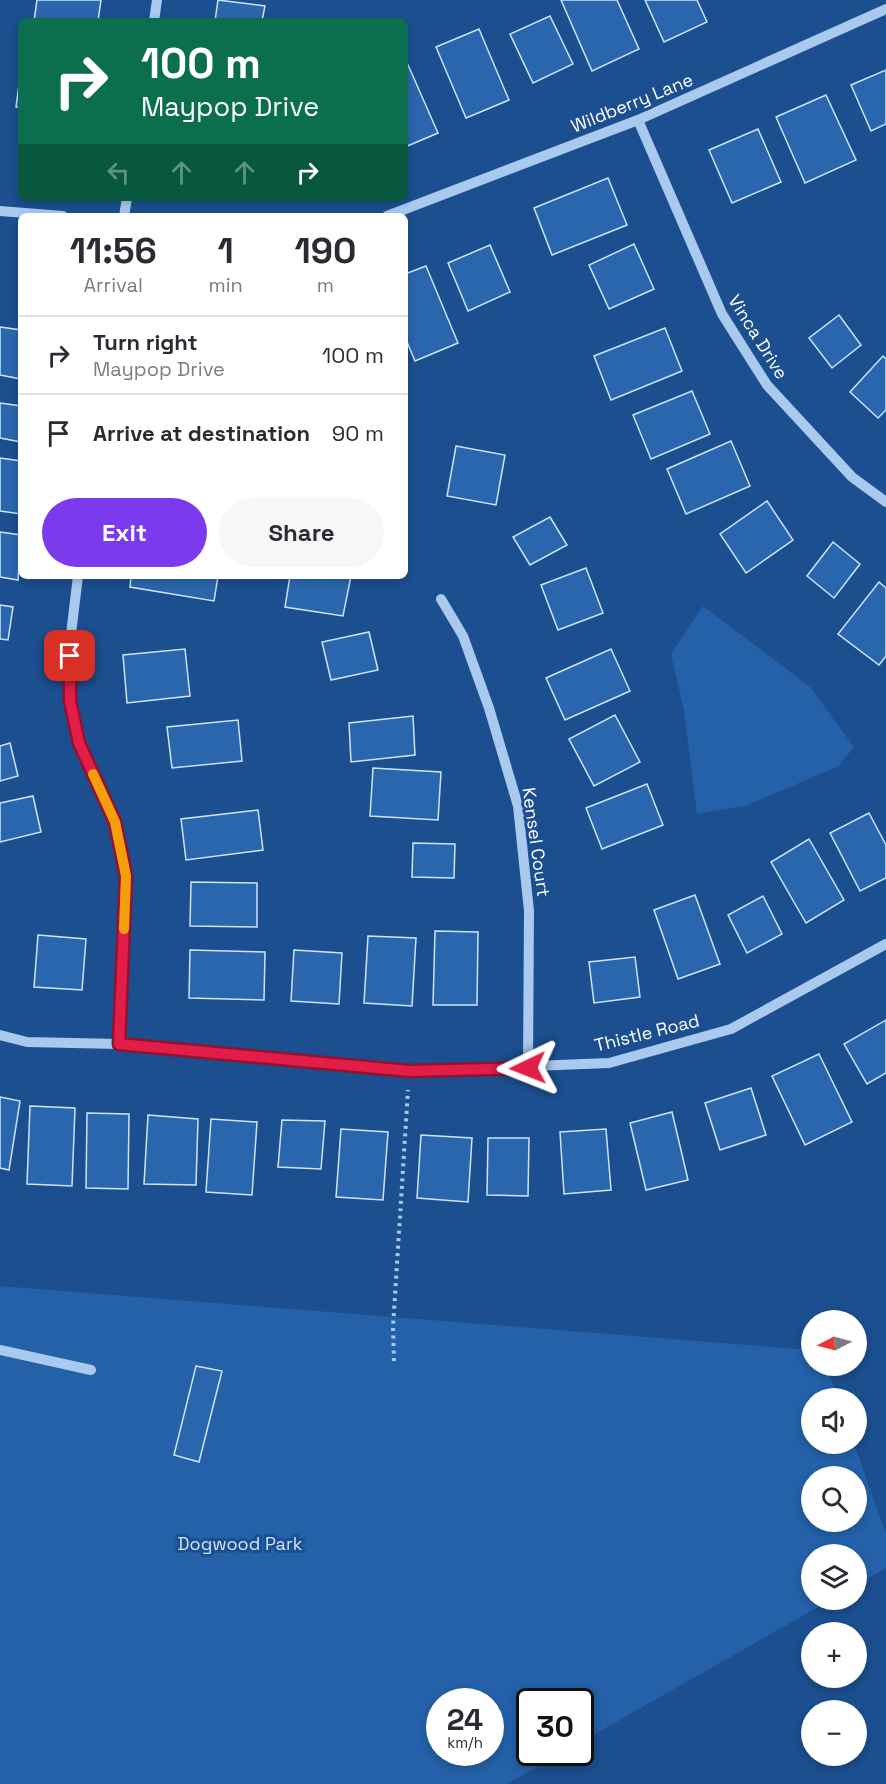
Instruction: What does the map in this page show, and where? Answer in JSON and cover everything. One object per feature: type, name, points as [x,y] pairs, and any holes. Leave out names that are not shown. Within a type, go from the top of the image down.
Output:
[{"type":"street","points":[[155,18],[158,0]]},
{"type":"street","name":"Wildberry Lane","points":[[395,213],[638,120],[886,9]]},
{"type":"street","name":"Vinca Drive","points":[[638,120],[722,315],[767,385],[852,477],[886,502]]},
{"type":"street","points":[[0,208],[29,213]]},
{"type":"street","points":[[78,579],[71,634],[70,701],[79,743],[115,822],[126,876],[119,1044]]},
{"type":"street","name":"Kensel Court","points":[[441,599],[463,636],[489,708],[518,806],[529,911],[528,1068]]},
{"type":"street","name":"Thistle Road","points":[[0,1035],[27,1042],[119,1044],[409,1071],[609,1063],[731,1029],[886,944]]},
{"type":"street","points":[[0,1350],[91,1370]]},
{"type":"path","points":[[394,1361],[393,1327],[409,1071]]},
{"type":"green space","points":[[703,606],[810,687],[854,747],[839,766],[745,806],[697,814],[684,711],[671,654]]},
{"type":"green space","name":"Dogwood Park","points":[[0,1286],[801,1349],[801,1376],[830,1376],[834,1388],[801,1388],[801,1454],[858,1454],[862,1466],[801,1466],[801,1532],[867,1532],[867,1480],[886,1534],[886,1568],[867,1579],[867,1544],[801,1544],[801,1610],[813,1610],[594,1735],[594,1688],[516,1688],[516,1766],[539,1766],[507,1784],[0,1784]]},
{"type":"building","points":[[37,0],[101,0],[98,18],[34,18]]},
{"type":"building","points":[[218,0],[265,6],[263,18],[215,18]]},
{"type":"building","points":[[561,0],[617,0],[639,49],[592,71]]},
{"type":"building","points":[[645,0],[697,0],[707,22],[664,42]]},
{"type":"building","points":[[550,16],[573,64],[533,83],[510,34]]},
{"type":"building","points":[[479,29],[509,100],[466,118],[436,47]]},
{"type":"building","points":[[408,65],[438,133],[408,146]]},
{"type":"building","points":[[886,70],[886,124],[871,131],[851,85]]},
{"type":"building","points":[[826,95],[856,160],[805,183],[776,117]]},
{"type":"building","points":[[758,129],[781,182],[732,203],[709,150]]},
{"type":"building","points":[[608,178],[627,225],[552,255],[534,208]]},
{"type":"building","points":[[634,244],[654,289],[609,309],[589,265]]},
{"type":"building","points":[[490,245],[510,292],[468,311],[448,263]]},
{"type":"building","points":[[426,266],[458,343],[415,361],[408,344],[408,273]]},
{"type":"building","points":[[839,315],[861,345],[832,368],[809,338]]},
{"type":"building","points":[[0,327],[18,330],[18,378],[0,375]]},
{"type":"building","points":[[665,328],[682,371],[611,400],[594,356]]},
{"type":"building","points":[[883,356],[886,359],[886,410],[878,418],[850,392]]},
{"type":"building","points":[[692,391],[710,434],[651,459],[633,415]]},
{"type":"building","points":[[0,403],[18,406],[18,441],[0,438]]},
{"type":"building","points":[[731,441],[750,486],[686,514],[667,469]]},
{"type":"building","points":[[456,446],[505,455],[496,505],[447,496]]},
{"type":"building","points":[[0,458],[18,461],[18,514],[0,511]]},
{"type":"building","points":[[767,501],[793,540],[746,573],[720,534]]},
{"type":"building","points":[[550,517],[567,545],[530,565],[513,537]]},
{"type":"building","points":[[0,532],[18,535],[18,580],[0,577]]},
{"type":"building","points":[[833,542],[860,564],[834,598],[807,576]]},
{"type":"building","points":[[586,568],[603,613],[558,630],[541,585]]},
{"type":"building","points":[[131,579],[218,579],[214,601],[130,587]]},
{"type":"building","points":[[290,579],[350,579],[343,616],[285,607]]},
{"type":"building","points":[[879,582],[886,588],[886,656],[879,665],[838,634]]},
{"type":"building","points":[[0,605],[13,607],[8,640],[0,639]]},
{"type":"building","points":[[369,632],[378,670],[331,680],[322,642]]},
{"type":"building","points":[[185,649],[190,696],[127,703],[123,655]]},
{"type":"building","points":[[611,649],[630,691],[565,720],[546,678]]},
{"type":"building","points":[[615,715],[640,762],[594,786],[569,739]]},
{"type":"building","points":[[413,716],[415,755],[351,762],[349,723]]},
{"type":"building","points":[[238,720],[242,761],[172,768],[167,727]]},
{"type":"building","points":[[10,743],[18,776],[0,781],[0,746]]},
{"type":"building","points":[[373,768],[441,772],[438,820],[370,816]]},
{"type":"building","points":[[647,784],[663,825],[602,849],[586,808]]},
{"type":"building","points":[[33,796],[41,832],[0,842],[0,803]]},
{"type":"building","points":[[258,810],[263,850],[186,860],[181,819]]},
{"type":"building","points":[[869,813],[886,845],[886,878],[860,891],[830,833]]},
{"type":"building","points":[[809,839],[844,900],[806,923],[771,862]]},
{"type":"building","points":[[413,843],[455,844],[454,878],[412,877]]},
{"type":"building","points":[[191,882],[257,883],[257,927],[190,926]]},
{"type":"building","points":[[695,895],[720,964],[678,979],[654,910]]},
{"type":"building","points":[[763,896],[782,934],[747,953],[728,915]]},
{"type":"building","points":[[435,931],[478,932],[477,1005],[433,1005]]},
{"type":"building","points":[[38,935],[86,939],[82,990],[34,987]]},
{"type":"building","points":[[368,936],[416,938],[412,1006],[364,1003]]},
{"type":"building","points":[[190,950],[265,952],[264,1000],[189,998]]},
{"type":"building","points":[[294,950],[342,953],[339,1004],[291,1001]]},
{"type":"building","points":[[635,957],[640,997],[594,1003],[589,962]]},
{"type":"building","points":[[886,1020],[886,1073],[867,1084],[844,1044]]},
{"type":"building","points":[[819,1054],[852,1122],[805,1145],[772,1076]]},
{"type":"building","points":[[751,1088],[766,1135],[720,1150],[705,1103]]},
{"type":"building","points":[[0,1097],[20,1101],[9,1170],[0,1168]]},
{"type":"building","points":[[30,1106],[75,1108],[72,1186],[27,1184]]},
{"type":"building","points":[[672,1112],[688,1180],[646,1190],[630,1123]]},
{"type":"building","points":[[87,1113],[129,1114],[128,1189],[86,1188]]},
{"type":"building","points":[[148,1115],[198,1119],[196,1185],[144,1184]]},
{"type":"building","points":[[211,1119],[257,1122],[252,1195],[206,1192]]},
{"type":"building","points":[[282,1120],[325,1121],[321,1169],[278,1167]]},
{"type":"building","points":[[341,1129],[388,1132],[383,1200],[336,1197]]},
{"type":"building","points":[[606,1129],[611,1190],[564,1194],[560,1132]]},
{"type":"building","points":[[421,1135],[472,1138],[468,1202],[417,1198]]},
{"type":"building","points":[[488,1138],[529,1138],[528,1196],[487,1195]]},
{"type":"building","points":[[196,1366],[222,1371],[199,1462],[174,1455]]},
{"type":"slow traffic","points":[[93,774],[115,822],[126,876],[124,929]]},
{"type":"route","points":[[70,656],[70,701],[79,743],[115,822],[126,876],[119,1044],[409,1071],[528,1068]]}]
